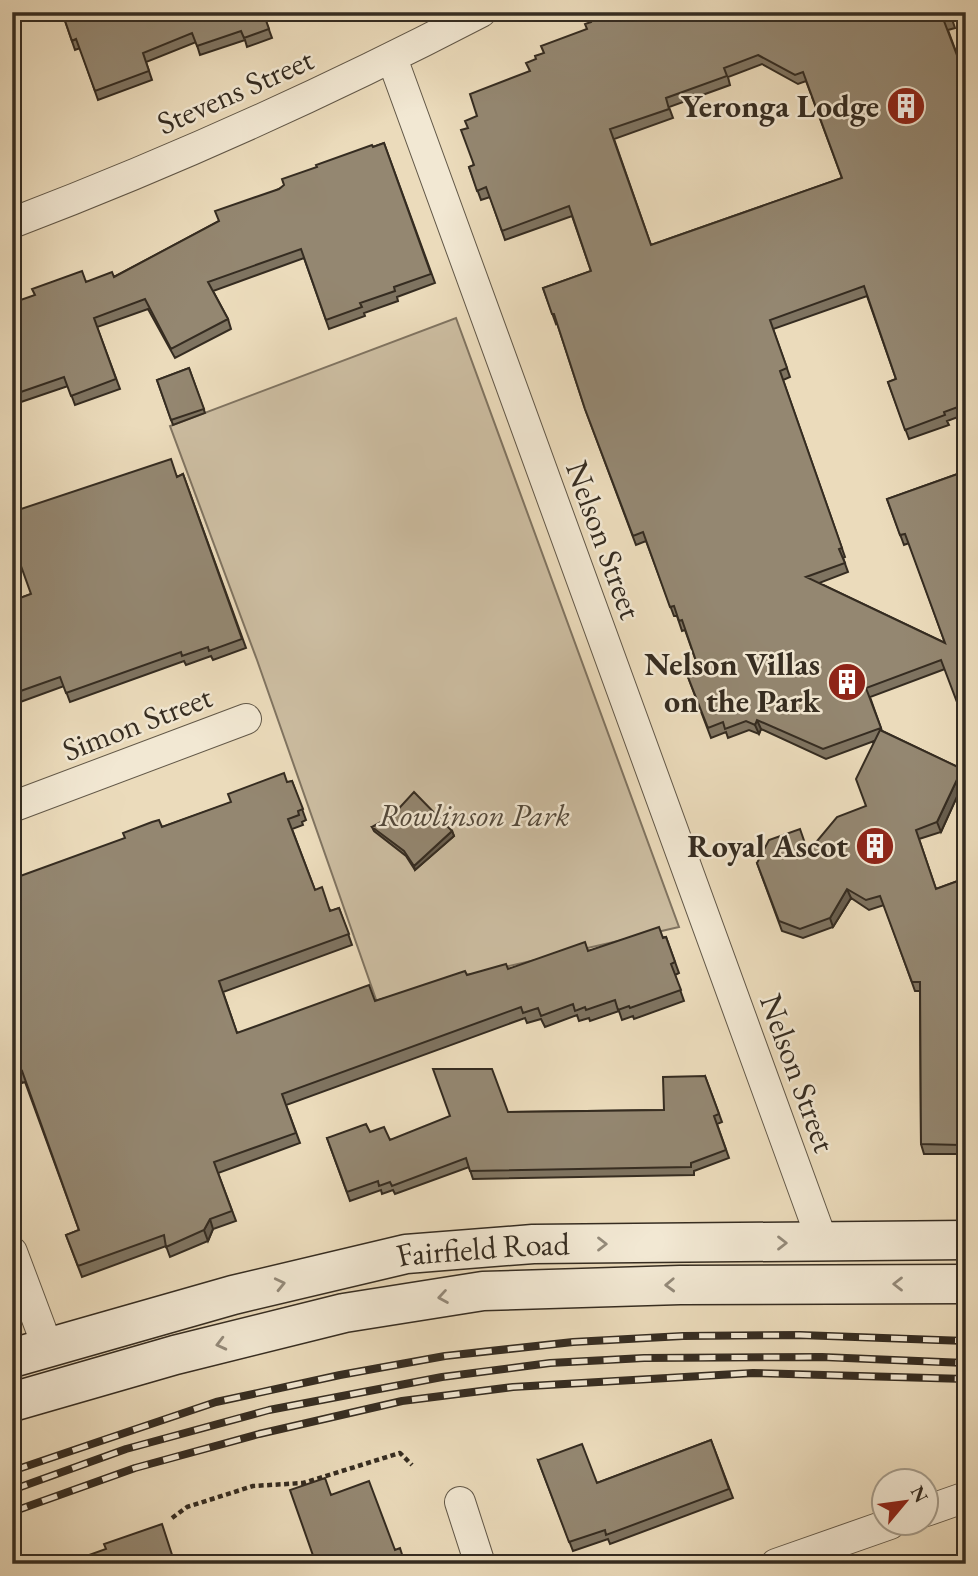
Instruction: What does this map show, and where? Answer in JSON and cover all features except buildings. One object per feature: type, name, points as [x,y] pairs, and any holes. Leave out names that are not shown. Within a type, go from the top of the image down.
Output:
[{"type":"main road","name":"Fairfield Road","points":[[30,1353],[233,1295],[406,1254],[533,1244],[966,1240]]},
{"type":"main road","name":"Fairfield Road","points":[[12,1402],[175,1355],[344,1313],[483,1291],[680,1285],[966,1283]]},
{"type":"street","name":"Stevens Street","points":[[12,223],[109,186],[392,58],[481,12]]},
{"type":"street","name":"Nelson Street","points":[[392,58],[823,1243]]},
{"type":"street","name":"Simon Street","points":[[12,807],[246,719]]},
{"type":"street","points":[[12,1252],[30,1353]]},
{"type":"street","points":[[940,1506],[966,1497]]},
{"type":"street","points":[[460,1502],[480,1564]]},
{"type":"street","points":[[776,1564],[870,1531]]},
{"type":"path","points":[[172,1518],[187,1507],[253,1486],[303,1483],[400,1453],[412,1465]]},
{"type":"green space","name":"Rowlinson Park","points":[[456,318],[679,927],[470,975],[379,1008],[257,660],[170,426]]},
{"type":"railway","points":[[12,1471],[216,1402],[445,1356],[573,1342],[683,1336],[800,1335],[966,1341]]},
{"type":"railway","points":[[12,1490],[126,1449],[269,1410],[442,1377],[550,1363],[644,1358],[822,1357],[966,1363]]},
{"type":"railway","points":[[12,1512],[135,1468],[259,1434],[402,1401],[513,1387],[753,1373],[966,1379]]},
{"type":"place","name":"Yeronga Lodge","points":[[906,106]]},
{"type":"place","name":"Nelson Villas on the Park","points":[[847,682]]},
{"type":"place","name":"Royal Ascot","points":[[875,846]]}]
